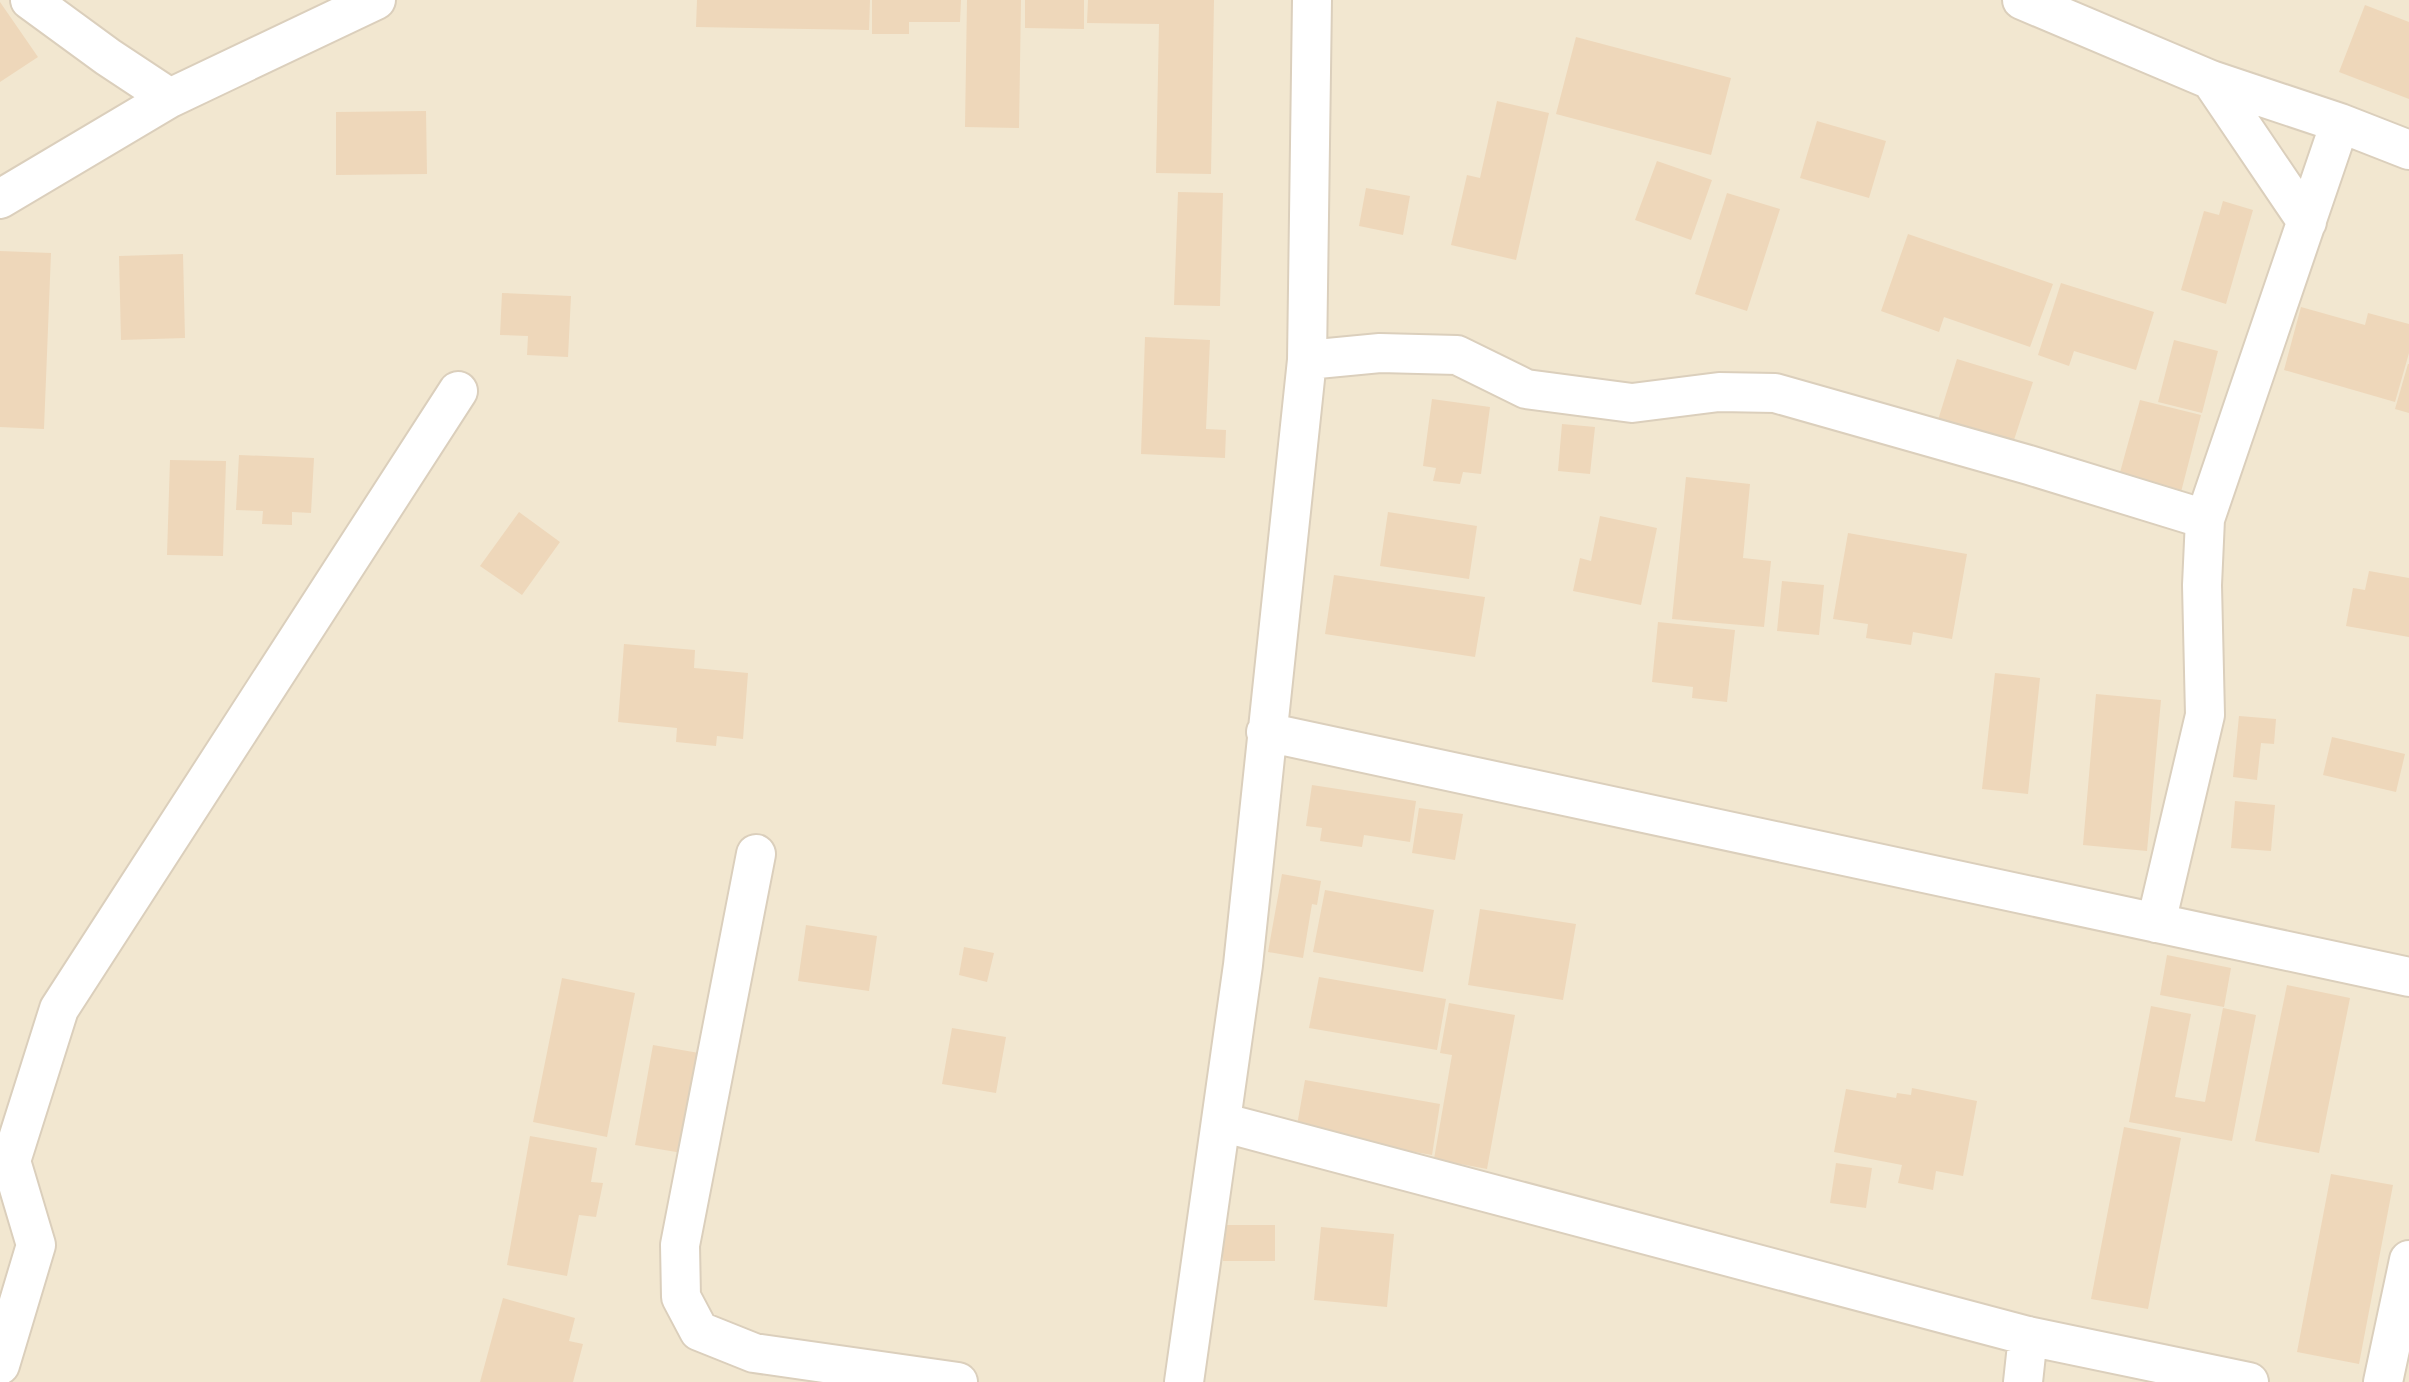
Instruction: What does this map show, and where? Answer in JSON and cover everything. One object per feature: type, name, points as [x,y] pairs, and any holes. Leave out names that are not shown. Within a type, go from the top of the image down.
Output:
[{"type":"street","points":[[30,0],[170,98]]},
{"type":"street","points":[[0,199],[170,98],[376,0]]},
{"type":"street","points":[[1184,1382],[1243,965],[1307,360],[1312,0]]},
{"type":"street","points":[[2022,0],[2211,80],[2340,122],[2409,150]]},
{"type":"street","points":[[2211,80],[2306,222]]},
{"type":"street","points":[[2156,923],[2204,715],[2202,585],[2205,519],[2340,122]]},
{"type":"street","points":[[1307,360],[1380,353],[1457,355],[1526,389],[1632,403],[1719,392],[1775,393],[2029,465],[2205,519]]},
{"type":"street","points":[[0,1365],[36,1245],[10,1161],[59,1009],[458,391]]},
{"type":"street","points":[[1266,732],[2409,977]]},
{"type":"street","points":[[756,854],[680,1245],[681,1297],[699,1331],[754,1353],[958,1382]]},
{"type":"street","points":[[1221,1122],[2028,1336],[2249,1382]]},
{"type":"street","points":[[2383,1382],[2409,1260]]},
{"type":"street","points":[[2022,1382],[2028,1336]]},
{"type":"shaded area","points":[[0,0],[2409,0],[2409,1382],[0,1382]]},
{"type":"building","points":[[697,0],[870,0],[869,30],[696,27]]},
{"type":"building","points":[[872,0],[961,0],[960,22],[909,22],[909,34],[872,34]]},
{"type":"building","points":[[967,0],[1021,0],[1019,128],[965,127]]},
{"type":"building","points":[[1025,0],[1084,0],[1084,29],[1025,28]]},
{"type":"building","points":[[1088,0],[1214,0],[1211,174],[1156,173],[1159,24],[1087,23]]},
{"type":"building","points":[[0,2],[38,57],[0,82]]},
{"type":"building","points":[[2365,5],[2409,22],[2409,99],[2339,72]]},
{"type":"building","points":[[1576,37],[1731,78],[1711,155],[1556,114]]},
{"type":"building","points":[[1497,101],[1549,113],[1516,260],[1451,245],[1467,175],[1480,178]]},
{"type":"building","points":[[426,111],[427,174],[336,175],[336,112]]},
{"type":"building","points":[[1817,121],[1886,141],[1869,198],[1800,178]]},
{"type":"building","points":[[1657,161],[1712,180],[1691,240],[1635,220]]},
{"type":"building","points":[[1366,188],[1410,196],[1403,235],[1359,226]]},
{"type":"building","points":[[1178,192],[1223,193],[1220,306],[1174,305]]},
{"type":"building","points":[[1727,193],[1780,209],[1747,311],[1695,294]]},
{"type":"building","points":[[2223,201],[2253,210],[2226,304],[2181,290],[2204,211],[2219,215]]},
{"type":"building","points":[[1908,234],[2053,284],[2030,347],[1944,317],[1939,332],[1881,311]]},
{"type":"building","points":[[0,251],[51,253],[44,429],[0,427]]},
{"type":"building","points":[[183,254],[185,338],[121,340],[119,256]]},
{"type":"building","points":[[2061,283],[2154,312],[2136,370],[2074,351],[2069,366],[2038,355]]},
{"type":"building","points":[[502,293],[571,296],[568,357],[527,355],[528,336],[500,335]]},
{"type":"building","points":[[2301,307],[2365,325],[2368,313],[2409,324],[2409,353],[2395,402],[2284,370]]},
{"type":"building","points":[[1145,337],[1210,340],[1206,429],[1226,430],[1225,458],[1141,454]]},
{"type":"building","points":[[2174,340],[2218,351],[2202,413],[2158,402]]},
{"type":"building","points":[[1957,359],[2033,382],[2013,443],[1938,420]]},
{"type":"building","points":[[2409,364],[2409,413],[2395,409]]},
{"type":"building","points":[[1432,399],[1490,407],[1481,474],[1463,472],[1460,484],[1433,481],[1436,468],[1423,466]]},
{"type":"building","points":[[2140,400],[2201,415],[2181,492],[2119,476]]},
{"type":"building","points":[[1562,424],[1595,427],[1590,474],[1558,471]]},
{"type":"building","points":[[239,455],[314,458],[311,513],[292,512],[292,525],[262,524],[263,511],[236,510]]},
{"type":"building","points":[[170,460],[226,461],[223,556],[167,555]]},
{"type":"building","points":[[1686,477],[1750,484],[1743,558],[1771,561],[1764,627],[1672,619]]},
{"type":"building","points":[[519,512],[560,542],[522,595],[480,566]]},
{"type":"building","points":[[1388,512],[1477,526],[1469,579],[1380,566]]},
{"type":"building","points":[[1600,516],[1657,528],[1641,605],[1573,591],[1580,558],[1591,561]]},
{"type":"building","points":[[1848,533],[1967,554],[1952,639],[1913,632],[1911,645],[1866,638],[1868,624],[1833,619]]},
{"type":"building","points":[[2369,571],[2409,578],[2409,637],[2346,626],[2353,588],[2365,590]]},
{"type":"building","points":[[1334,575],[1485,597],[1475,657],[1325,634]]},
{"type":"building","points":[[1782,581],[1824,585],[1819,635],[1777,631]]},
{"type":"building","points":[[1658,622],[1735,630],[1727,702],[1692,698],[1693,687],[1652,682]]},
{"type":"building","points":[[624,644],[695,650],[694,668],[748,673],[743,739],[717,736],[716,746],[676,742],[677,728],[618,722]]},
{"type":"building","points":[[1995,673],[2040,678],[2028,794],[1982,789]]},
{"type":"building","points":[[2096,694],[2161,700],[2147,851],[2083,845]]},
{"type":"building","points":[[2239,716],[2276,719],[2274,744],[2261,743],[2257,780],[2233,777]]},
{"type":"building","points":[[2332,737],[2405,754],[2396,792],[2323,775]]},
{"type":"building","points":[[1312,785],[1416,801],[1410,842],[1364,835],[1362,847],[1320,841],[1322,828],[1306,826]]},
{"type":"building","points":[[2235,801],[2275,805],[2271,851],[2231,848]]},
{"type":"building","points":[[1419,808],[1463,814],[1455,860],[1412,853]]},
{"type":"building","points":[[1282,874],[1321,881],[1317,905],[1312,904],[1303,958],[1268,952]]},
{"type":"building","points":[[1325,890],[1434,910],[1423,972],[1313,952]]},
{"type":"building","points":[[1480,909],[1576,924],[1563,1000],[1468,985]]},
{"type":"building","points":[[806,925],[877,936],[869,991],[798,981]]},
{"type":"building","points":[[964,947],[994,953],[987,982],[959,975]]},
{"type":"building","points":[[2167,955],[2231,968],[2224,1007],[2160,995]]},
{"type":"building","points":[[1319,977],[1446,999],[1437,1050],[1309,1028]]},
{"type":"building","points":[[562,978],[635,993],[607,1137],[533,1122]]},
{"type":"building","points":[[2287,985],[2350,998],[2319,1153],[2255,1141]]},
{"type":"building","points":[[1449,1003],[1515,1015],[1487,1169],[1434,1159],[1452,1055],[1440,1053]]},
{"type":"building","points":[[2151,1006],[2191,1014],[2175,1097],[2205,1102],[2223,1008],[2256,1015],[2232,1141],[2129,1122]]},
{"type":"building","points":[[952,1028],[1006,1037],[996,1093],[942,1084]]},
{"type":"building","points":[[653,1045],[699,1053],[682,1153],[635,1145]]},
{"type":"building","points":[[1305,1080],[1440,1104],[1432,1155],[1296,1131]]},
{"type":"building","points":[[1912,1088],[1977,1101],[1963,1176],[1936,1171],[1933,1190],[1898,1183],[1902,1165],[1834,1152],[1846,1089],[1896,1098],[1897,1093],[1911,1095]]},
{"type":"building","points":[[2124,1127],[2181,1138],[2148,1309],[2091,1299]]},
{"type":"building","points":[[530,1136],[597,1148],[591,1182],[603,1183],[596,1217],[579,1215],[567,1276],[507,1265]]},
{"type":"building","points":[[1836,1163],[1872,1168],[1866,1208],[1830,1203]]},
{"type":"building","points":[[2331,1174],[2393,1185],[2359,1364],[2297,1352]]},
{"type":"building","points":[[1223,1225],[1275,1225],[1275,1261],[1223,1261]]},
{"type":"building","points":[[1321,1227],[1394,1234],[1387,1307],[1314,1300]]},
{"type":"building","points":[[503,1298],[575,1318],[569,1341],[583,1344],[573,1382],[480,1382]]}]
